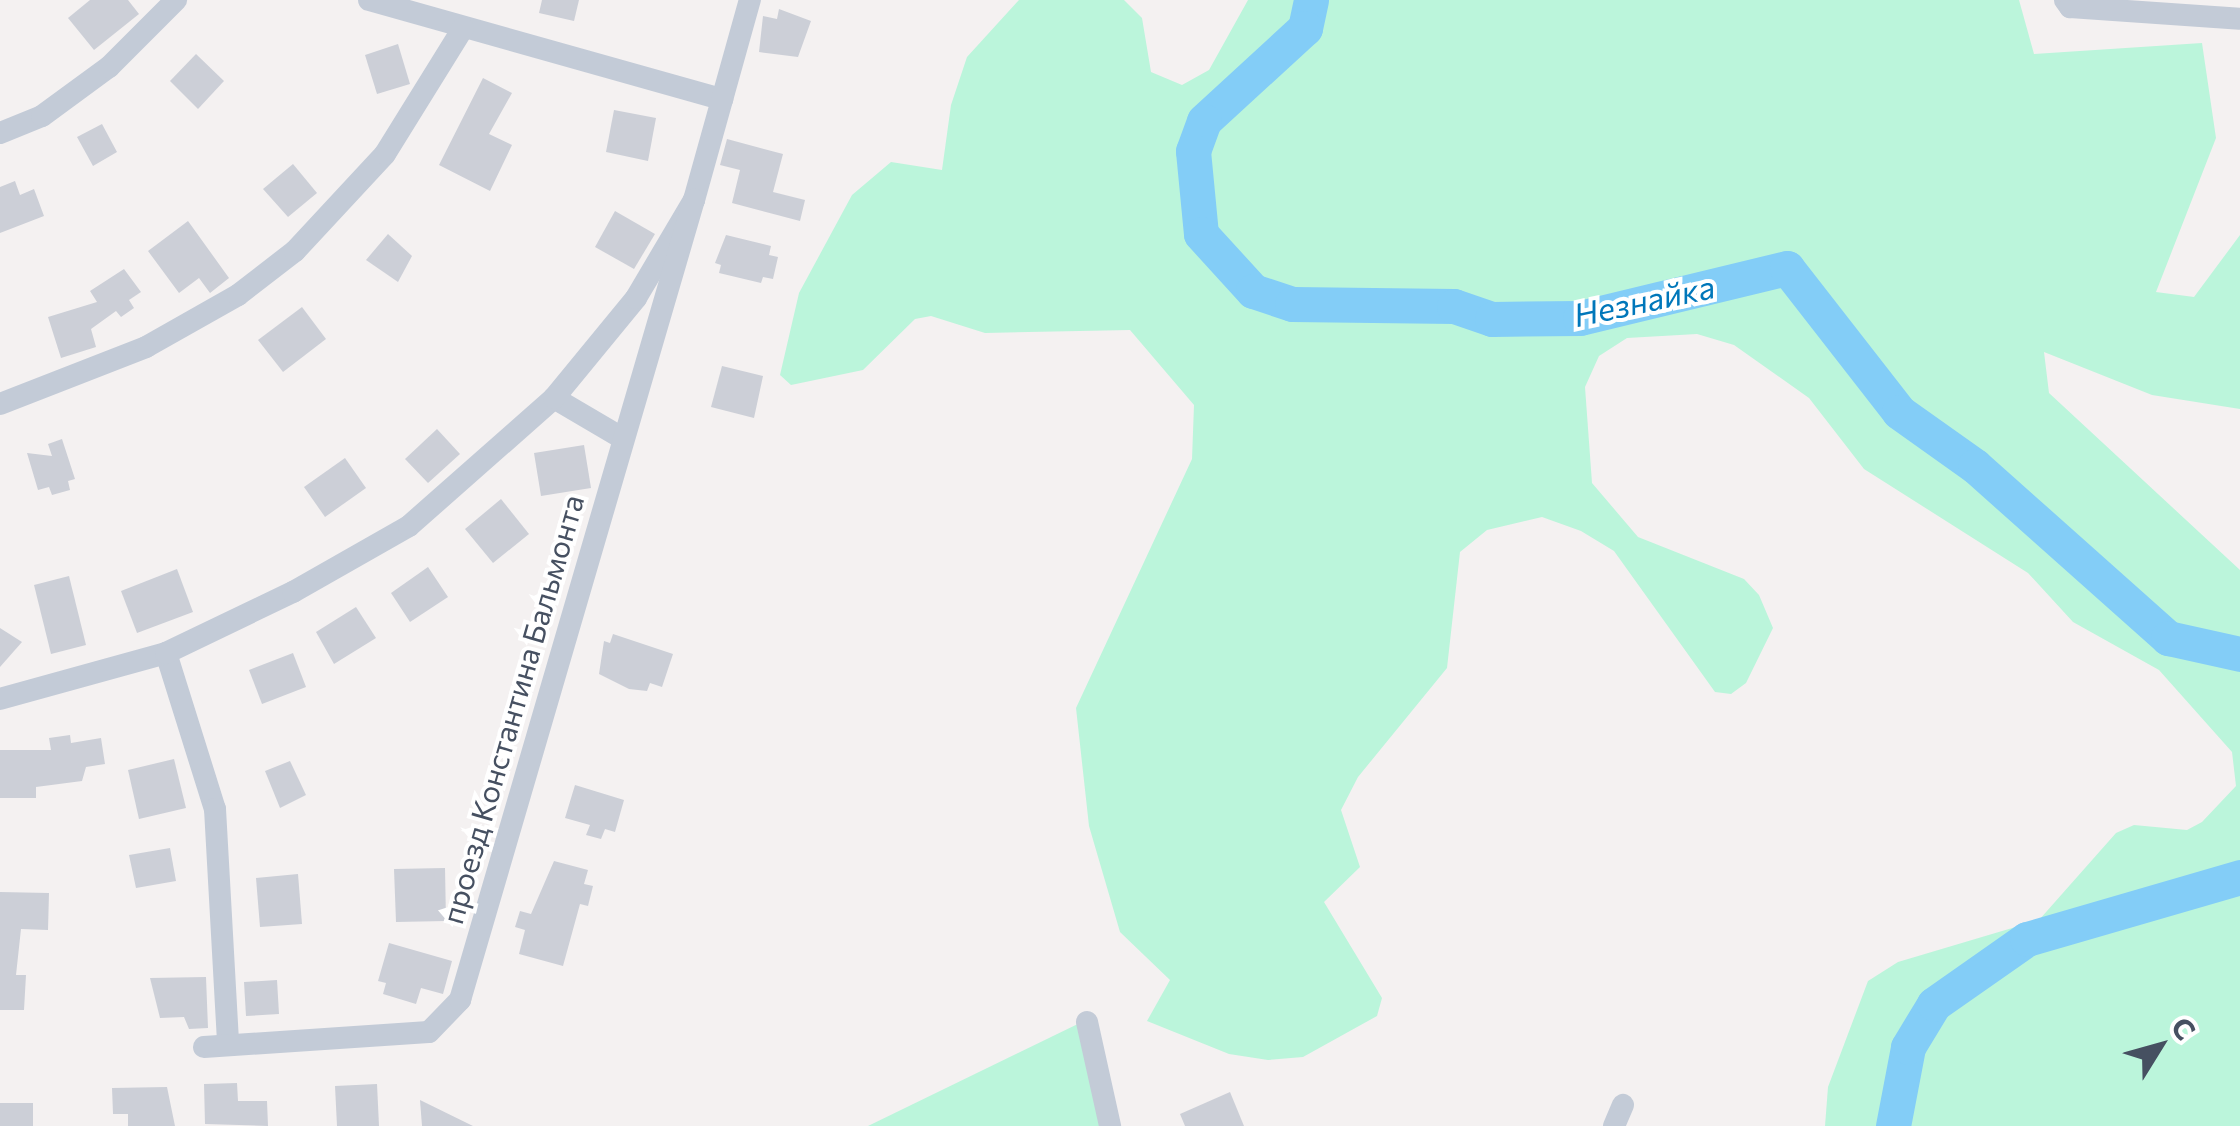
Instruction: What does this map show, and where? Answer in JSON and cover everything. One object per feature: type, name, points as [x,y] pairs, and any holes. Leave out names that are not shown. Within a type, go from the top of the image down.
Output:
[{"type":"street","points":[[0,133],[42,116],[109,67],[176,0]]},
{"type":"street","points":[[369,0],[722,99]]},
{"type":"street","points":[[0,699],[166,653],[409,526],[554,398],[636,298],[694,200],[750,0]]},
{"type":"street","points":[[2067,4],[2240,19]]},
{"type":"street","points":[[0,404],[146,348],[238,295],[295,251],[384,154],[464,28]]},
{"type":"street","name":"проезд Константина Бальмонта","points":[[204,1047],[228,1042],[428,1032],[460,1000],[694,200]]},
{"type":"street","points":[[554,398],[622,438]]},
{"type":"street","points":[[166,653],[215,809],[228,1042]]},
{"type":"street","points":[[1087,1022],[1110,1126]]},
{"type":"green space","points":[[1019,0],[1124,0],[1142,18],[1151,72],[1182,85],[1209,70],[1248,0],[2019,0],[2034,54],[2202,43],[2216,138],[2156,292],[2194,297],[2240,235],[2240,409],[2152,395],[2044,352],[2049,393],[2240,570],[2240,1126],[1825,1126],[1828,1087],[1868,981],[1898,962],[2039,920],[2116,833],[2134,825],[2187,830],[2202,822],[2236,786],[2232,752],[2159,670],[2073,622],[2028,573],[1864,469],[1809,398],[1734,345],[1697,334],[1627,338],[1599,356],[1585,387],[1592,483],[1638,537],[1744,579],[1759,595],[1773,628],[1746,683],[1731,694],[1715,692],[1614,551],[1581,531],[1542,517],[1487,530],[1460,552],[1447,668],[1358,777],[1341,810],[1360,867],[1324,902],[1382,998],[1377,1016],[1303,1057],[1268,1060],[1229,1054],[1147,1021],[1170,980],[1120,932],[1089,826],[1076,708],[1192,459],[1194,405],[1130,330],[985,333],[931,316],[915,319],[863,370],[791,385],[780,375],[799,293],[852,195],[891,162],[942,170],[951,105],[967,57]]},
{"type":"green space","points":[[1084,1021],[1101,1126],[868,1126]]},
{"type":"building","points":[[90,0],[128,0],[139,14],[94,50],[68,18]]},
{"type":"building","points":[[542,0],[579,0],[574,21],[539,13]]},
{"type":"building","points":[[779,9],[811,21],[798,57],[759,52],[763,16],[777,19]]},
{"type":"building","points":[[398,44],[410,84],[377,94],[365,55]]},
{"type":"building","points":[[196,54],[224,81],[198,109],[170,81]]},
{"type":"building","points":[[483,78],[512,93],[489,134],[512,145],[490,191],[439,165]]},
{"type":"building","points":[[614,110],[656,118],[648,161],[606,152]]},
{"type":"building","points":[[102,124],[117,152],[93,166],[77,137]]},
{"type":"building","points":[[727,139],[783,154],[773,192],[805,200],[800,221],[732,203],[740,170],[720,165]]},
{"type":"building","points":[[293,164],[317,193],[288,217],[263,189]]},
{"type":"building","points":[[15,181],[20,195],[34,189],[44,216],[0,233],[0,187]]},
{"type":"building","points":[[615,211],[655,234],[634,269],[595,247]]},
{"type":"building","points":[[188,221],[229,278],[210,293],[199,278],[179,293],[148,251]]},
{"type":"building","points":[[388,234],[412,256],[398,282],[366,260]]},
{"type":"building","points":[[726,235],[771,246],[769,255],[778,257],[773,279],[763,277],[761,283],[719,273],[721,265],[715,263]]},
{"type":"building","points":[[124,269],[141,292],[129,300],[134,308],[121,317],[116,311],[91,329],[96,347],[61,358],[48,317],[97,302],[90,291]]},
{"type":"building","points":[[302,307],[326,339],[283,372],[258,340]]},
{"type":"building","points":[[722,366],[763,376],[754,418],[711,407]]},
{"type":"building","points":[[437,429],[460,454],[428,483],[405,459]]},
{"type":"building","points":[[62,439],[75,479],[68,481],[70,490],[52,495],[49,487],[38,490],[27,453],[52,456],[48,444]]},
{"type":"building","points":[[584,445],[591,488],[541,496],[534,453]]},
{"type":"building","points":[[345,458],[366,488],[325,517],[304,487]]},
{"type":"building","points":[[501,499],[529,534],[493,563],[465,529]]},
{"type":"building","points":[[428,567],[448,597],[410,622],[391,593]]},
{"type":"building","points":[[177,569],[193,612],[137,633],[121,591]]},
{"type":"building","points":[[69,576],[86,645],[51,654],[34,585]]},
{"type":"building","points":[[356,607],[376,638],[334,664],[316,632]]},
{"type":"building","points":[[0,628],[22,642],[0,667]]},
{"type":"building","points":[[613,634],[673,654],[662,687],[650,683],[647,691],[629,689],[599,674],[604,641],[610,643]]},
{"type":"building","points":[[293,653],[306,687],[262,704],[249,670]]},
{"type":"building","points":[[70,735],[71,743],[101,738],[105,764],[86,767],[82,781],[36,787],[36,798],[0,798],[0,750],[51,750],[49,738]]},
{"type":"building","points":[[174,759],[186,808],[139,819],[128,770]]},
{"type":"building","points":[[290,761],[306,795],[280,808],[265,771]]},
{"type":"building","points":[[575,785],[624,800],[615,832],[605,829],[601,839],[586,835],[590,825],[565,818]]},
{"type":"building","points":[[170,848],[176,881],[136,888],[129,855]]},
{"type":"building","points":[[554,861],[588,870],[584,884],[593,886],[588,906],[580,904],[563,966],[519,954],[525,930],[515,927],[520,911],[531,914]]},
{"type":"building","points":[[445,868],[446,921],[396,922],[394,869]]},
{"type":"building","points":[[298,874],[302,924],[260,927],[256,878]]},
{"type":"building","points":[[0,892],[49,893],[48,930],[21,929],[16,975],[26,975],[24,1010],[0,1010]]},
{"type":"building","points":[[389,943],[452,961],[443,994],[421,988],[416,1004],[383,994],[386,983],[378,981]]},
{"type":"building","points":[[206,977],[208,1028],[189,1029],[184,1017],[160,1018],[150,978]]},
{"type":"building","points":[[277,980],[279,1014],[246,1016],[244,982]]},
{"type":"building","points":[[237,1083],[238,1101],[267,1101],[268,1126],[205,1124],[204,1084]]},
{"type":"building","points":[[377,1084],[379,1126],[337,1126],[335,1086]]},
{"type":"building","points":[[167,1087],[175,1126],[128,1126],[128,1114],[113,1114],[112,1088]]},
{"type":"building","points":[[1230,1092],[1244,1126],[1185,1126],[1180,1114]]},
{"type":"building","points":[[420,1100],[473,1126],[422,1126]]},
{"type":"building","points":[[0,1103],[33,1103],[33,1126],[0,1126]]},
{"type":"waterway","name":"Незнайка","points":[[1311,0],[1305,28],[1204,121],[1193,151],[1201,234],[1253,291],[1292,304],[1454,306],[1492,319],[1580,318],[1787,268],[1899,412],[1975,466],[2168,638],[2240,654]]},
{"type":"waterway","name":"Незнайка","points":[[1893,1126],[1908,1047],[1934,1004],[2027,939],[2240,877]]}]
